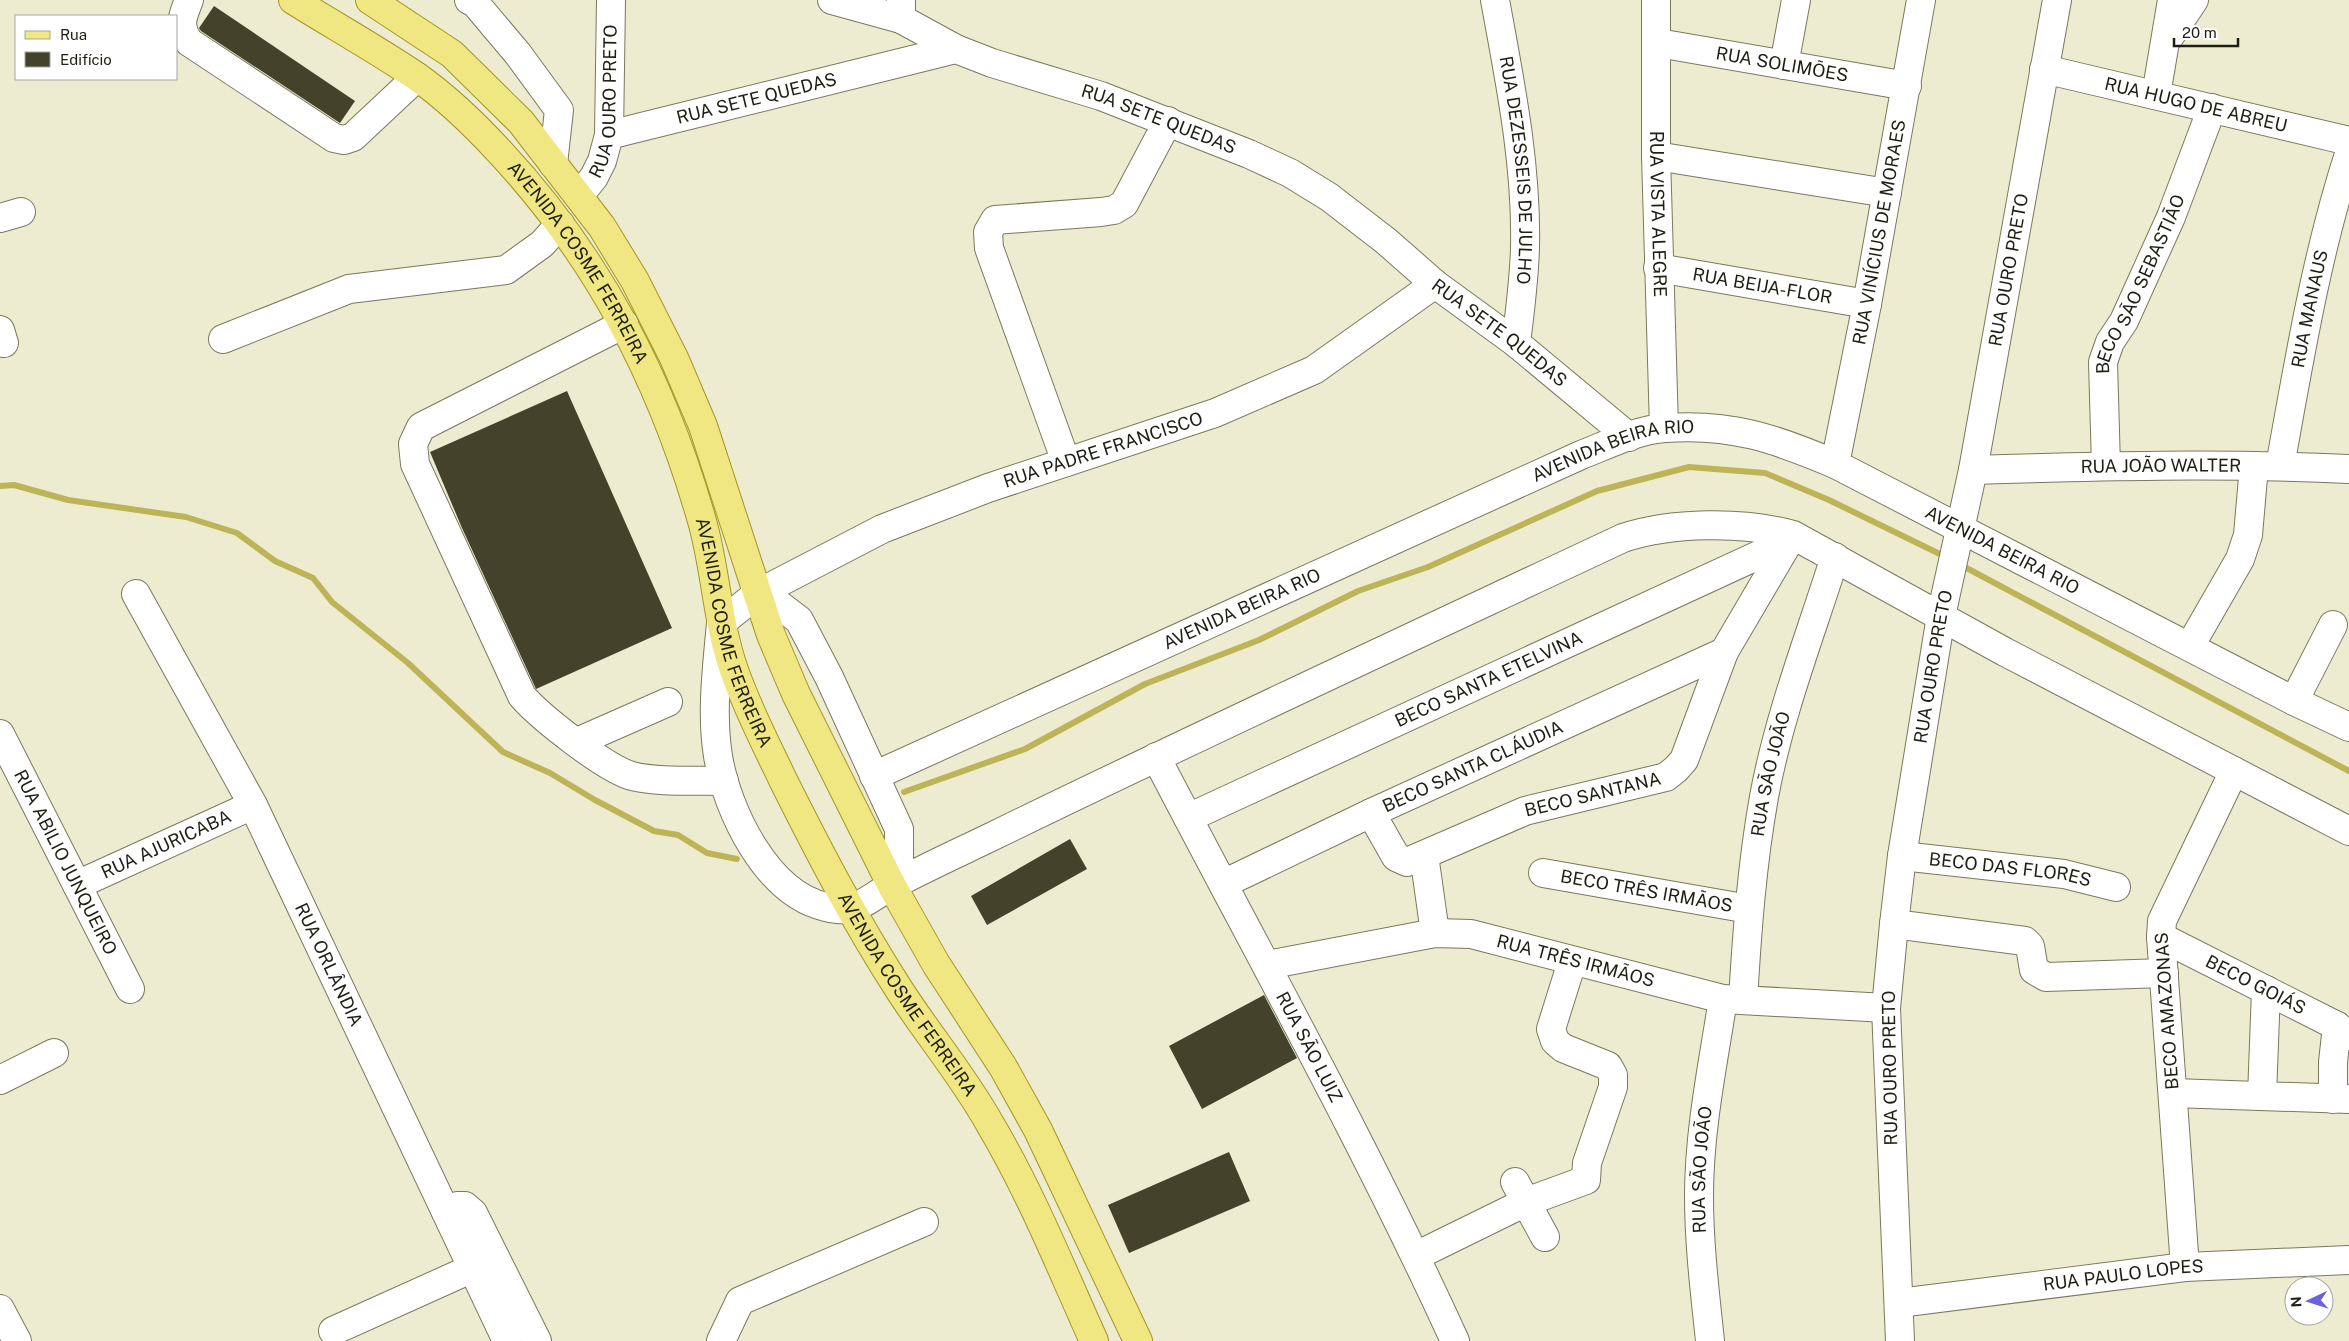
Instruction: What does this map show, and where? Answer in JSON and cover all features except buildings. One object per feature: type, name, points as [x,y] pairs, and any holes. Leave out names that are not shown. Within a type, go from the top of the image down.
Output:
[{"type":"main road","name":"AVENIDA COSME FERREIRA","points":[[292,0],[417,77],[474,125],[530,184],[584,256],[624,324],[659,400],[686,472],[706,541],[721,623],[733,669],[751,712],[849,909],[902,995],[965,1083],[988,1120],[1023,1184],[1094,1341]]},
{"type":"main road","name":"AVENIDA COSME FERREIRA","points":[[370,0],[452,54],[521,122],[602,227],[635,281],[674,358],[703,426],[771,635],[796,694],[892,886],[936,964],[1003,1067],[1038,1130],[1138,1341]]},
{"type":"street","points":[[189,0],[182,17],[181,30],[189,42],[334,138],[344,140],[353,137],[417,77]]},
{"type":"street","points":[[469,0],[475,4],[518,54],[559,110],[553,164]]},
{"type":"street","name":"RUA OURO PRETO","points":[[579,196],[594,177],[602,161],[609,135],[611,0]]},
{"type":"street","points":[[832,0],[901,10],[956,49]]},
{"type":"street","name":"RUA DEZESSEIS DE JULHO","points":[[1495,0],[1510,80],[1524,196],[1525,249],[1516,343]]},
{"type":"street","name":"RUA VISTA ALEGRE","points":[[1656,0],[1658,43],[1656,156],[1658,268],[1664,428]]},
{"type":"street","points":[[1784,65],[1796,0]]},
{"type":"street","name":"RUA VINÍCIUS DE MORAES","points":[[1835,464],[1867,304],[1922,0]]},
{"type":"street","name":"RUA OURO PRETO","points":[[1900,1341],[1886,1008],[1894,924],[1902,856],[1943,609],[1973,470],[2057,0]]},
{"type":"street","points":[[2156,95],[2172,0]]},
{"type":"street","points":[[2166,44],[2194,0]]},
{"type":"street","name":"RUA SOLIMÕES","points":[[1658,43],[1907,86]]},
{"type":"street","name":"RUA SETE QUEDAS","points":[[609,135],[956,49],[992,63],[1101,96],[1168,121],[1290,173],[1336,203],[1386,241],[1435,284],[1516,343],[1629,437]]},
{"type":"street","name":"RUA HUGO DE ABREU","points":[[2044,69],[2349,140]]},
{"type":"street","name":"BECO SÃO SEBASTIÃO","points":[[2106,466],[2103,362],[2110,342],[2124,322],[2171,217],[2212,108]]},
{"type":"street","points":[[1066,462],[989,248],[988,232],[995,220],[1114,210],[1124,204],[1168,121]]},
{"type":"street","name":"RUA MANAUS","points":[[2190,646],[2240,558],[2248,535],[2302,342],[2329,217],[2349,154]]},
{"type":"street","points":[[1656,156],[1887,193]]},
{"type":"street","points":[[222,339],[349,289],[506,270],[542,244],[560,224]]},
{"type":"street","name":"RUA BEIJA-FLOR","points":[[1658,268],[1867,304]]},
{"type":"street","name":"RUA PADRE FRANCISCO","points":[[721,623],[758,594],[882,528],[934,507],[1215,413],[1314,370],[1435,284]]},
{"type":"street","points":[[624,324],[421,427],[413,444],[416,464],[522,696],[535,711],[606,763],[631,775],[658,779],[724,781]]},
{"type":"street","name":"AVENIDA BEIRA RIO","points":[[874,776],[1581,454],[1629,437],[1664,428],[1749,432],[1782,442],[1835,464],[1958,540],[2190,646],[2294,701],[2349,727]]},
{"type":"street","name":"RUA JOÃO WALTER","points":[[1973,470],[2106,466],[2267,466],[2349,469]]},
{"type":"street","points":[[721,623],[715,703],[718,756],[724,781],[749,840],[778,880],[794,893],[828,908],[849,909],[892,886],[1156,757],[1623,538],[1658,529],[1678,527],[1756,528],[1791,538],[1835,557],[1943,609],[2005,652],[2349,831]]},
{"type":"street","name":"BECO SANTANA","points":[[1372,813],[1396,857],[1407,862],[1525,811],[1666,777],[1684,760],[1724,652],[1791,538]]},
{"type":"street","name":"BECO SANTA ETELVINA","points":[[1188,818],[1791,538]]},
{"type":"street","name":"RUA SÃO JOÃO","points":[[1710,1341],[1701,1258],[1699,1196],[1703,1137],[1733,1000],[1749,909],[1764,796],[1777,741],[1835,557]]},
{"type":"street","name":"RUA ORLÂNDIA","points":[[136,594],[253,805],[507,1341]]},
{"type":"street","points":[[758,594],[778,604],[800,620],[829,677],[899,829],[899,859],[892,886]]},
{"type":"street","points":[[2294,701],[2333,625]]},
{"type":"street","name":"BECO SANTA CLÁUDIA","points":[[1223,884],[1372,813],[1724,652]]},
{"type":"street","points":[[577,742],[668,702]]},
{"type":"street","name":"RUA ABILIO JUNQUEIRO","points":[[0,734],[130,989]]},
{"type":"street","name":"RUA SÃO LUIZ","points":[[1156,757],[1267,965],[1416,1256],[1455,1341]]},
{"type":"street","name":"BECO AMAZONAS","points":[[2185,1267],[2161,937],[2162,921],[2168,904],[2234,771]]},
{"type":"street","name":"RUA AJURICABA","points":[[78,885],[253,805]]},
{"type":"street","points":[[1424,856],[1435,934]]},
{"type":"street","name":"BECO DAS FLORES","points":[[1902,856],[2064,874],[2116,887]]},
{"type":"street","name":"BECO TRÊS IRMÃOS","points":[[1543,873],[1749,909]]},
{"type":"street","points":[[1894,924],[2025,940],[2030,946],[2034,970],[2046,977],[2164,973]]},
{"type":"street","name":"RUA TRÊS IRMÃOS","points":[[1267,965],[1435,934],[1471,934],[1572,962],[1733,1000],[1886,1008]]},
{"type":"street","name":"BECO GOIÁS","points":[[2161,937],[2343,1031]]},
{"type":"street","points":[[1416,1256],[1520,1192],[1586,1180],[1586,1163],[1613,1087],[1613,1075],[1608,1066],[1563,1048],[1555,1041],[1551,1029],[1572,962]]},
{"type":"street","points":[[2262,1096],[2266,990]]},
{"type":"street","points":[[2172,1093],[2341,1099],[2333,1062],[2343,1031]]},
{"type":"street","points":[[0,1080],[54,1054]]},
{"type":"street","points":[[1520,1192],[1545,1237]]},
{"type":"street","points":[[446,1212],[457,1206],[465,1206],[473,1213],[537,1341]]},
{"type":"street","points":[[721,1341],[740,1301],[924,1222]]},
{"type":"street","name":"RUA PAULO LOPES","points":[[1899,1303],[2185,1267],[2349,1260]]},
{"type":"street","points":[[333,1331],[473,1268]]},
{"type":"street","points":[[0,1309],[17,1341]]},
{"type":"waterway","points":[[904,792],[1025,749],[1145,684],[1259,640],[1358,591],[1428,567],[1597,491],[1689,467],[1765,473],[1829,500],[1946,557]]},
{"type":"waterway","points":[[0,486],[14,485],[68,500],[186,517],[237,533],[275,561],[313,578],[332,602],[408,663],[503,752],[550,773],[595,800],[654,831],[678,835],[707,853],[737,859]]},
{"type":"waterway","points":[[1959,564],[2349,771]]}]
